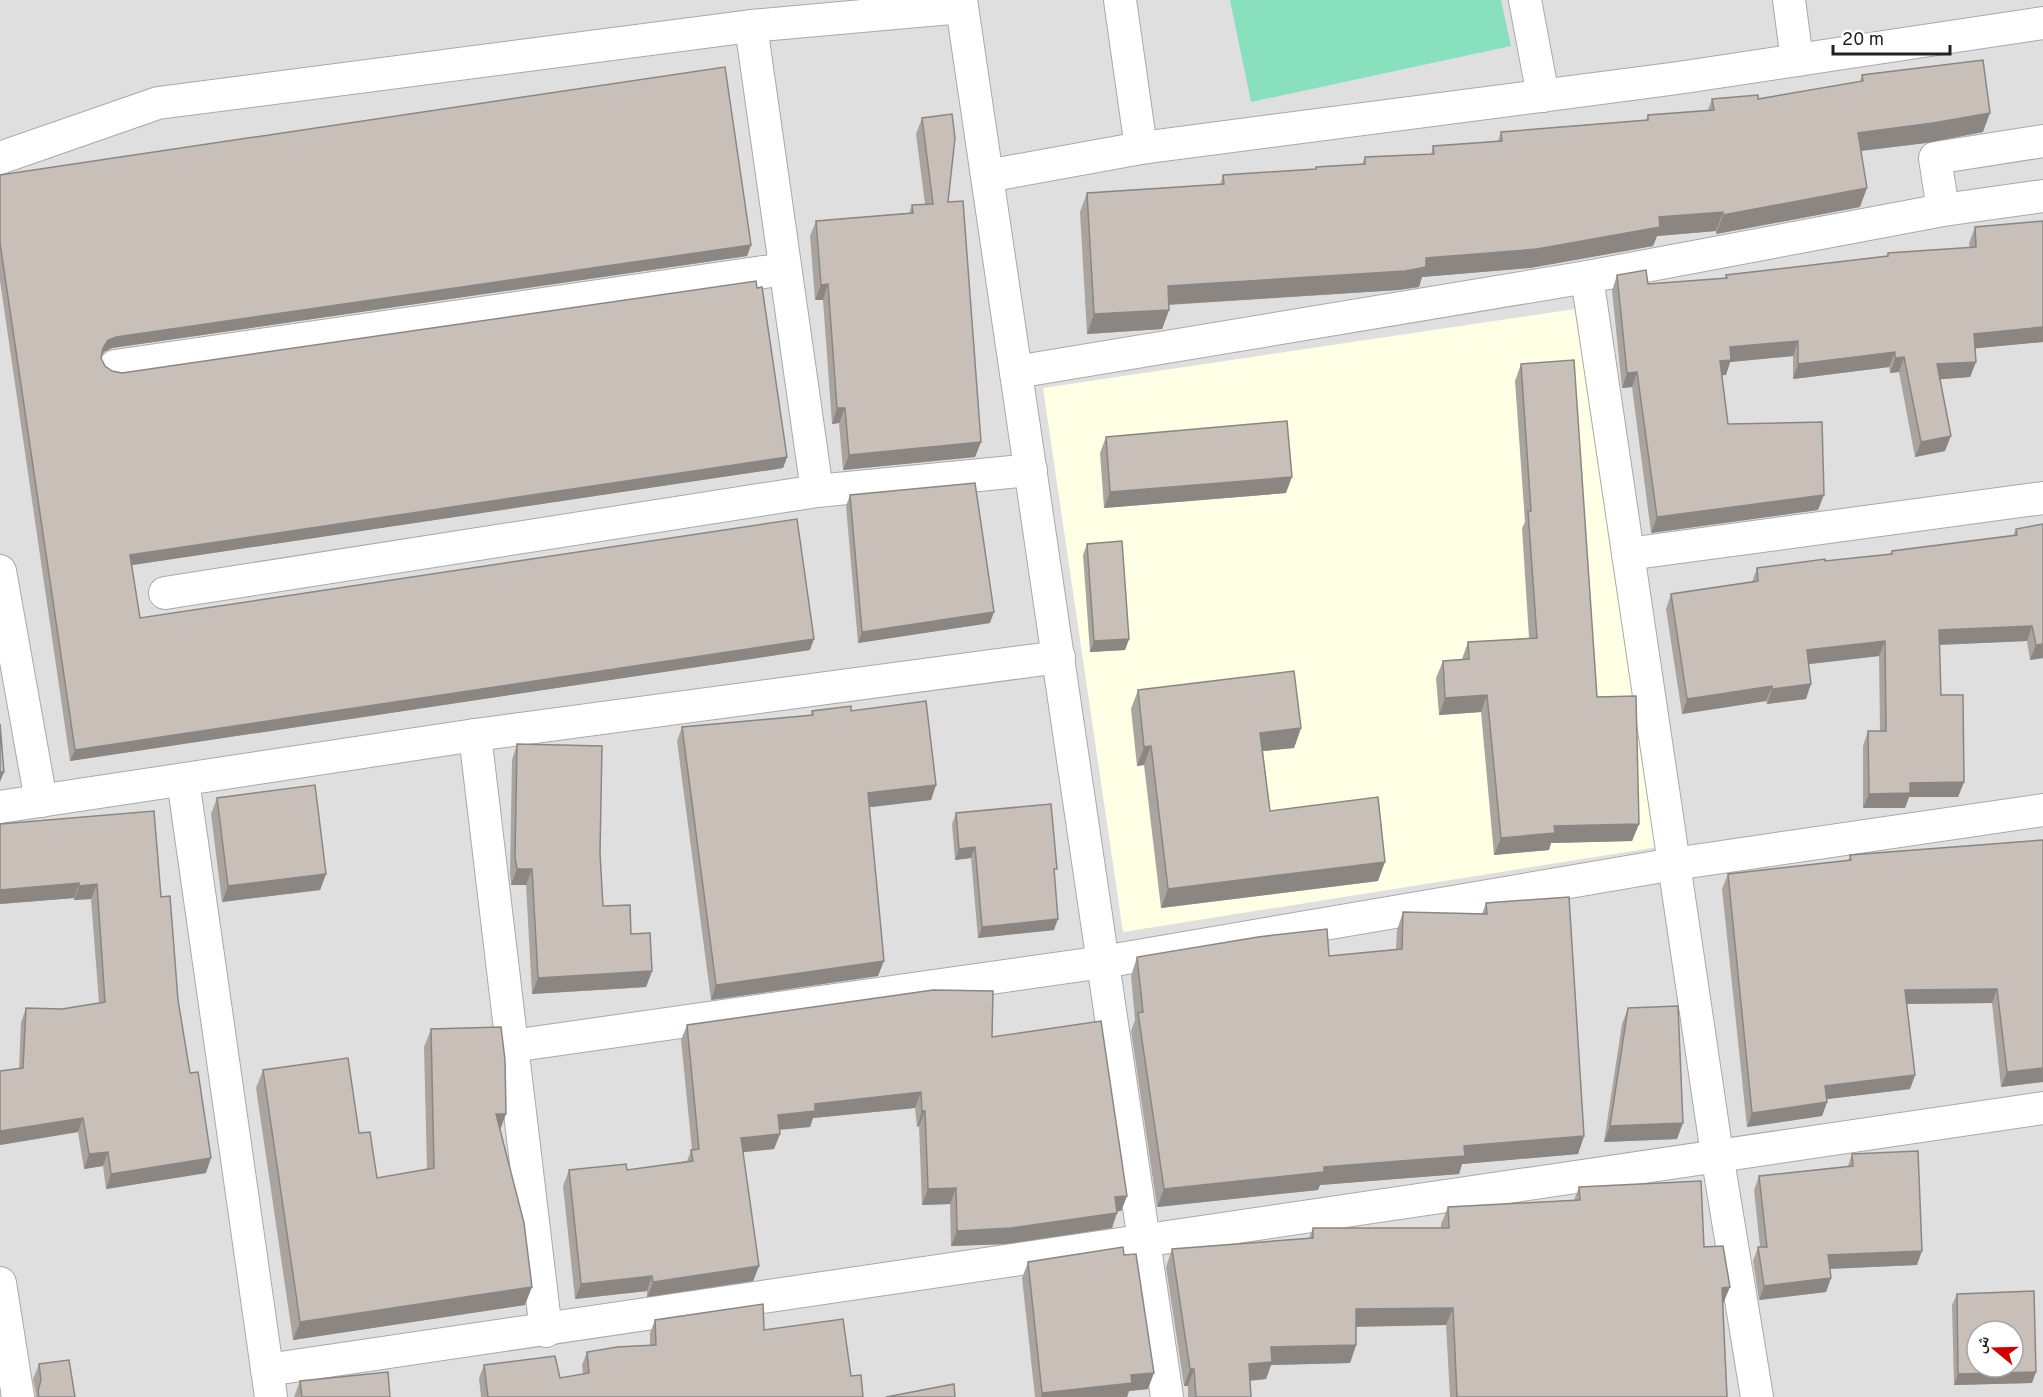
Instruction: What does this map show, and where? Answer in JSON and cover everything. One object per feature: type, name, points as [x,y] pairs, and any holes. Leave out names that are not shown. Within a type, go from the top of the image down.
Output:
[{"type":"street","points":[[1120,0],[1141,148]]},
{"type":"street","points":[[1525,0],[1543,96]]},
{"type":"street","points":[[1789,0],[1797,60]]},
{"type":"street","points":[[0,158],[158,103],[751,26],[962,3],[1167,1397]]},
{"type":"street","points":[[987,176],[1141,148],[1543,96],[2043,23]]},
{"type":"street","points":[[751,26],[817,491]]},
{"type":"street","points":[[1943,210],[1935,158],[2043,141]]},
{"type":"street","points":[[1016,372],[1587,277],[1943,210],[2043,196]]},
{"type":"street","points":[[115,366],[785,269]]},
{"type":"street","points":[[1587,277],[1717,1154],[1757,1397]]},
{"type":"street","points":[[165,593],[817,491],[1031,470]]},
{"type":"street","points":[[1628,554],[2043,498]]},
{"type":"street","points":[[1,585],[41,801]]},
{"type":"street","points":[[0,807],[475,735],[1059,657]]},
{"type":"street","points":[[475,735],[546,1331]]},
{"type":"street","points":[[183,780],[269,1383],[546,1331],[1717,1154],[2043,1108]]},
{"type":"street","points":[[512,1046],[1103,962],[1674,864],[2043,810]]},
{"type":"street","points":[[0,1283],[18,1397]]},
{"type":"shaded area","points":[[0,0],[2043,0],[2043,1397],[0,1397]]},
{"type":"shaded area","points":[[1582,308],[1658,847],[1123,932],[1043,388]]},
{"type":"green space","points":[[1230,0],[1501,0],[1511,46],[1251,102]]},
{"type":"building","points":[[1983,60],[1990,113],[1858,133],[1867,188],[1723,215],[1723,212],[1659,217],[1660,227],[1537,249],[1426,258],[1426,267],[1405,271],[1168,286],[1169,310],[1094,314],[1087,193],[1224,184],[1223,175],[1365,164],[1365,157],[1434,154],[1433,146],[1502,141],[1501,132],[1648,120],[1648,115],[1714,110],[1712,99],[1758,95],[1758,99],[1863,81],[1862,75]]},
{"type":"building","points":[[725,67],[751,245],[116,337],[108,340],[101,358],[105,366],[112,371],[122,373],[756,281],[757,288],[762,287],[787,457],[130,555],[140,618],[797,519],[814,639],[75,750],[0,243],[0,175]]},
{"type":"building","points":[[952,114],[955,138],[948,202],[963,201],[981,442],[849,455],[845,408],[837,408],[828,284],[821,285],[816,221],[913,213],[912,205],[933,204],[922,118]]},
{"type":"building","points":[[2043,221],[2043,327],[1974,334],[1976,362],[1937,364],[1951,436],[1921,442],[1904,357],[1895,358],[1895,352],[1798,364],[1798,341],[1730,347],[1731,360],[1720,361],[1728,424],[1822,422],[1824,495],[1657,517],[1637,372],[1627,373],[1617,275],[1646,270],[1648,284],[1727,278],[1726,275],[1888,256],[1888,253],[1976,247],[1975,227]]},
{"type":"building","points":[[1574,360],[1597,697],[1636,696],[1639,824],[1554,826],[1555,833],[1501,838],[1487,695],[1445,698],[1443,661],[1469,659],[1468,642],[1537,638],[1521,364]]},
{"type":"building","points":[[1287,421],[1292,477],[1110,492],[1106,437]]},
{"type":"building","points":[[975,483],[994,612],[862,632],[850,495]]},
{"type":"building","points":[[2043,524],[2043,644],[2036,645],[2032,626],[1939,630],[1941,695],[1963,695],[1964,782],[1910,783],[1910,793],[1869,794],[1868,731],[1886,731],[1885,641],[1807,650],[1811,684],[1772,689],[1772,686],[1687,699],[1671,594],[1758,581],[1757,568],[1825,559],[1825,561],[1892,554],[1892,551],[2017,535],[2016,529]]},
{"type":"building","points":[[1122,541],[1129,639],[1094,641],[1087,544]]},
{"type":"building","points":[[1294,671],[1301,728],[1260,733],[1270,811],[1378,797],[1385,862],[1168,889],[1151,746],[1144,747],[1138,690]]},
{"type":"building","points":[[926,701],[936,785],[868,793],[884,961],[716,985],[682,727],[813,715],[812,711],[851,706],[851,711]]},
{"type":"building","points":[[0,724],[4,772],[0,772]]},
{"type":"building","points":[[517,744],[602,746],[600,853],[603,906],[630,905],[631,934],[650,933],[652,971],[538,978],[532,869],[517,869],[515,857]]},
{"type":"building","points":[[315,785],[326,874],[228,886],[217,798]]},
{"type":"building","points":[[1051,804],[1057,869],[1054,869],[1058,919],[982,927],[975,847],[959,849],[956,813]]},
{"type":"building","points":[[154,811],[161,897],[170,896],[178,1000],[190,1073],[198,1072],[211,1158],[111,1174],[108,1152],[89,1154],[83,1118],[0,1131],[0,1071],[23,1068],[26,1008],[62,1009],[105,1002],[97,884],[79,886],[79,883],[0,890],[0,824]]},
{"type":"building","points":[[2043,840],[2043,1068],[2007,1072],[1997,989],[1905,990],[1915,1075],[1825,1086],[1827,1102],[1752,1113],[1728,874],[1851,860],[1850,855]]},
{"type":"building","points":[[1569,897],[1584,1136],[1464,1146],[1465,1156],[1324,1167],[1324,1172],[1164,1189],[1138,1013],[1143,1012],[1137,957],[1258,937],[1327,929],[1329,956],[1402,949],[1403,912],[1487,914],[1486,903]]},
{"type":"building","points":[[933,990],[993,991],[992,1037],[1101,1021],[1127,1196],[1115,1197],[1117,1213],[1011,1228],[957,1231],[956,1188],[928,1189],[925,1111],[922,1111],[921,1092],[815,1104],[815,1111],[778,1115],[780,1134],[741,1138],[759,1266],[653,1282],[652,1276],[581,1284],[569,1170],[626,1164],[627,1170],[693,1161],[691,1150],[699,1149],[687,1025]]},
{"type":"building","points":[[1678,1006],[1683,1123],[1610,1126],[1628,1008]]},
{"type":"building","points":[[501,1027],[505,1060],[506,1114],[496,1114],[524,1223],[532,1287],[300,1322],[263,1070],[348,1058],[359,1133],[370,1132],[377,1178],[434,1168],[431,1029]]},
{"type":"building","points":[[1918,1151],[1922,1251],[1828,1255],[1831,1278],[1764,1286],[1758,1247],[1767,1247],[1759,1176],[1853,1166],[1852,1154]]},
{"type":"building","points":[[1701,1181],[1704,1247],[1723,1246],[1730,1287],[1722,1288],[1727,1397],[1457,1397],[1453,1308],[1356,1309],[1356,1345],[1271,1347],[1272,1362],[1249,1364],[1251,1397],[1196,1397],[1194,1369],[1190,1369],[1172,1249],[1313,1238],[1313,1228],[1449,1228],[1448,1207],[1580,1200],[1579,1187]]},
{"type":"building","points":[[1123,1247],[1124,1255],[1136,1254],[1154,1373],[1131,1375],[1132,1383],[1042,1393],[1028,1262]]},
{"type":"building","points":[[2034,1291],[2036,1372],[2025,1372],[2025,1319],[1965,1319],[1965,1374],[1958,1374],[1957,1294]]},
{"type":"building","points":[[763,1304],[764,1330],[843,1319],[851,1376],[861,1375],[863,1397],[488,1397],[484,1365],[555,1356],[560,1378],[589,1373],[587,1352],[617,1347],[656,1345],[655,1320]]},
{"type":"building","points":[[69,1360],[75,1397],[39,1397],[41,1380],[39,1364]]},
{"type":"building","points":[[388,1372],[390,1397],[302,1397],[300,1381]]},
{"type":"building","points":[[954,1384],[955,1397],[886,1397]]}]
